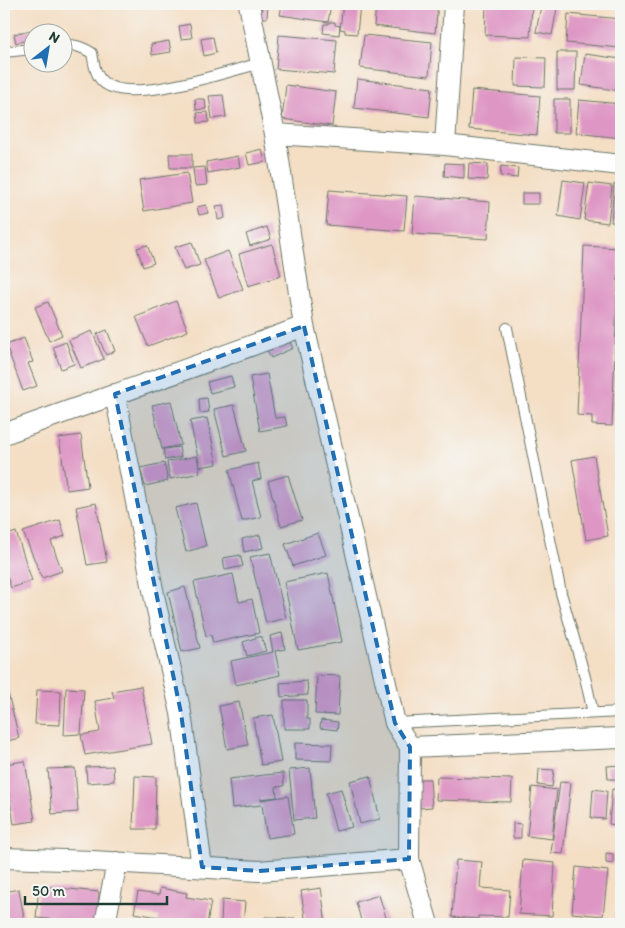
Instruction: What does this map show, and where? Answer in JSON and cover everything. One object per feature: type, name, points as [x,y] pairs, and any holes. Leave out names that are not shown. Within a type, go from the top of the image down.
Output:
[{"type":"street","points":[[249,4],[276,134],[304,326],[395,723],[410,747],[409,859],[428,924]]},
{"type":"street","points":[[445,146],[454,4]]},
{"type":"street","points":[[276,134],[445,146],[621,165]]},
{"type":"street","points":[[4,434],[304,326]]},
{"type":"street","points":[[114,394],[156,605],[182,713],[202,867]]},
{"type":"street","points":[[410,747],[621,738]]},
{"type":"street","points":[[4,858],[117,862],[259,871],[409,859]]},
{"type":"street","points":[[105,924],[117,862]]},
{"type":"lane","points":[[72,44],[92,53],[97,76],[104,83],[114,87],[140,91],[160,89],[261,63]]},
{"type":"lane","points":[[4,52],[22,50]]},
{"type":"lane","points":[[507,328],[561,593],[585,677],[593,713]]},
{"type":"lane","points":[[395,723],[621,712]]},
{"type":"highlighted area","points":[[304,326],[395,723],[410,747],[409,859],[259,871],[202,867],[181,713],[115,394]]},
{"type":"building","points":[[262,4],[268,4],[267,18],[261,18]]},
{"type":"building","points":[[282,4],[331,4],[328,22],[280,15]]},
{"type":"building","points":[[343,4],[360,4],[357,34],[345,33],[345,30],[340,29]]},
{"type":"building","points":[[376,4],[438,4],[435,33],[374,26]]},
{"type":"building","points":[[486,4],[532,6],[530,37],[485,35]]},
{"type":"building","points":[[541,6],[557,8],[552,35],[536,32]]},
{"type":"building","points":[[568,14],[621,19],[621,48],[566,43]]},
{"type":"building","points":[[329,22],[335,22],[335,25],[340,26],[339,35],[323,33],[324,24],[329,24]]},
{"type":"building","points":[[190,24],[192,38],[181,39],[179,26]]},
{"type":"building","points":[[22,32],[22,42],[16,43],[14,34]]},
{"type":"building","points":[[279,35],[337,40],[334,74],[276,69]]},
{"type":"building","points":[[364,35],[432,42],[429,76],[360,68]]},
{"type":"building","points":[[213,37],[216,53],[204,56],[201,39]]},
{"type":"building","points":[[169,41],[171,52],[152,55],[151,44]]},
{"type":"building","points":[[557,52],[576,52],[575,90],[557,90]]},
{"type":"building","points":[[585,54],[621,59],[621,91],[581,85]]},
{"type":"building","points":[[516,57],[546,58],[545,87],[515,86]]},
{"type":"building","points":[[357,79],[432,88],[429,117],[354,108]]},
{"type":"building","points":[[286,85],[336,92],[332,126],[282,119]]},
{"type":"building","points":[[472,90],[540,96],[537,135],[469,129]]},
{"type":"building","points":[[223,95],[226,117],[212,119],[209,96]]},
{"type":"building","points":[[195,99],[205,99],[206,109],[196,110]]},
{"type":"building","points":[[554,99],[570,99],[570,133],[554,133]]},
{"type":"building","points":[[579,100],[621,104],[621,138],[576,133]]},
{"type":"building","points":[[208,112],[209,122],[198,123],[197,113]]},
{"type":"building","points":[[262,149],[265,162],[249,165],[246,153]]},
{"type":"building","points":[[169,154],[192,154],[192,168],[170,168]]},
{"type":"building","points":[[238,156],[240,167],[208,173],[206,162]]},
{"type":"building","points":[[445,163],[464,164],[464,178],[444,176]]},
{"type":"building","points":[[469,163],[488,164],[487,180],[468,179]]},
{"type":"building","points":[[501,166],[518,168],[517,178],[500,176]]},
{"type":"building","points":[[205,167],[207,185],[195,186],[193,168]]},
{"type":"building","points":[[187,173],[192,203],[144,211],[139,180]]},
{"type":"building","points":[[563,180],[585,183],[580,220],[558,216]]},
{"type":"building","points":[[589,183],[612,186],[608,223],[584,220]]},
{"type":"building","points":[[614,184],[621,185],[621,223],[611,222]]},
{"type":"building","points":[[329,190],[407,196],[404,231],[326,225]]},
{"type":"building","points":[[522,193],[539,193],[539,204],[522,204]]},
{"type":"building","points":[[415,196],[490,202],[488,239],[412,234]]},
{"type":"building","points":[[206,205],[208,213],[199,215],[197,207]]},
{"type":"building","points":[[223,205],[225,218],[218,220],[216,206]]},
{"type":"building","points":[[267,227],[271,239],[250,246],[246,234]]},
{"type":"building","points":[[192,242],[200,265],[184,270],[175,247]]},
{"type":"building","points":[[272,244],[281,276],[248,286],[239,254]]},
{"type":"building","points":[[147,245],[154,263],[143,267],[137,248]]},
{"type":"building","points":[[584,246],[619,248],[612,426],[592,425],[592,416],[577,415]]},
{"type":"building","points":[[228,251],[243,289],[219,298],[204,260]]},
{"type":"building","points":[[176,301],[188,331],[148,346],[136,317]]},
{"type":"building","points":[[48,302],[62,335],[49,341],[35,307]]},
{"type":"building","points":[[107,330],[115,351],[106,355],[97,334]]},
{"type":"building","points":[[92,331],[104,359],[81,368],[69,340]]},
{"type":"building","points":[[24,338],[33,362],[28,363],[37,386],[23,391],[6,345]]},
{"type":"building","points":[[288,339],[293,348],[271,358],[266,348]]},
{"type":"building","points":[[66,342],[74,364],[61,369],[53,347]]},
{"type":"building","points":[[267,374],[275,418],[285,417],[287,426],[260,431],[250,377]]},
{"type":"building","points":[[231,376],[234,387],[210,393],[207,382]]},
{"type":"building","points":[[207,398],[209,412],[200,413],[199,399]]},
{"type":"building","points":[[171,401],[181,445],[162,449],[152,405]]},
{"type":"building","points":[[234,405],[246,451],[226,456],[214,409]]},
{"type":"building","points":[[207,418],[217,464],[200,467],[190,421]]},
{"type":"building","points":[[81,435],[88,487],[67,490],[59,438]]},
{"type":"building","points":[[179,447],[181,457],[165,460],[163,449]]},
{"type":"building","points":[[197,456],[200,473],[170,479],[167,462]]},
{"type":"building","points":[[594,456],[608,536],[586,540],[572,460]]},
{"type":"building","points":[[164,463],[168,481],[145,486],[140,468]]},
{"type":"building","points":[[258,463],[261,479],[252,481],[261,517],[242,521],[229,470]]},
{"type":"building","points":[[288,475],[302,520],[281,526],[268,481]]},
{"type":"building","points":[[96,503],[107,562],[87,565],[76,507]]},
{"type":"building","points":[[196,503],[206,546],[186,552],[175,508]]},
{"type":"building","points":[[60,520],[65,536],[51,541],[62,571],[42,578],[23,532]]},
{"type":"building","points":[[16,532],[32,581],[11,588],[4,568],[4,536]]},
{"type":"building","points":[[318,533],[326,555],[293,566],[285,544]]},
{"type":"building","points":[[260,535],[263,548],[244,552],[242,539]]},
{"type":"building","points":[[270,553],[286,618],[266,623],[250,557]]},
{"type":"building","points":[[240,555],[243,566],[225,570],[223,558]]},
{"type":"building","points":[[328,573],[342,642],[298,650],[284,582]]},
{"type":"building","points":[[233,574],[239,602],[252,599],[259,633],[213,643],[211,635],[206,636],[194,582]]},
{"type":"building","points":[[185,587],[200,648],[182,652],[168,592]]},
{"type":"building","points":[[282,633],[285,649],[275,651],[280,675],[236,685],[231,661],[273,652],[270,636]]},
{"type":"building","points":[[261,636],[266,651],[247,656],[243,642]]},
{"type":"building","points":[[317,675],[340,676],[338,715],[315,714]]},
{"type":"building","points":[[307,681],[308,695],[281,697],[280,683]]},
{"type":"building","points":[[4,685],[6,685],[19,738],[4,742]]},
{"type":"building","points":[[141,686],[152,744],[85,755],[81,735],[100,732],[95,701],[114,698],[112,691]]},
{"type":"building","points":[[66,688],[84,689],[81,734],[64,735]]},
{"type":"building","points":[[37,690],[61,691],[60,725],[35,724]]},
{"type":"building","points":[[284,700],[307,700],[307,719],[310,719],[310,729],[284,729]]},
{"type":"building","points":[[239,702],[248,745],[227,749],[219,706]]},
{"type":"building","points":[[273,715],[281,762],[261,765],[253,718]]},
{"type":"building","points":[[321,720],[338,722],[337,730],[320,728]]},
{"type":"building","points":[[295,743],[332,744],[331,761],[295,760]]},
{"type":"building","points":[[25,761],[35,821],[14,824],[4,764]]},
{"type":"building","points":[[621,765],[621,779],[608,779],[607,766]]},
{"type":"building","points":[[113,766],[114,781],[87,783],[86,767]]},
{"type":"building","points":[[75,768],[78,812],[52,814],[48,769]]},
{"type":"building","points":[[310,768],[315,818],[294,820],[289,770]]},
{"type":"building","points":[[539,769],[554,770],[552,787],[538,785]]},
{"type":"building","points":[[283,773],[284,786],[276,787],[277,797],[260,799],[288,796],[294,834],[267,838],[262,805],[232,808],[229,779]]},
{"type":"building","points":[[135,776],[156,777],[155,829],[133,829]]},
{"type":"building","points":[[370,776],[380,819],[360,824],[350,781]]},
{"type":"building","points":[[437,777],[512,779],[511,802],[436,800]]},
{"type":"building","points":[[419,779],[430,779],[432,807],[420,808]]},
{"type":"building","points":[[560,782],[571,783],[563,854],[551,853]]},
{"type":"building","points":[[532,787],[557,790],[552,839],[527,836]]},
{"type":"building","points":[[341,789],[352,827],[336,831],[326,793]]},
{"type":"building","points":[[593,789],[607,791],[605,819],[591,818]]},
{"type":"building","points":[[612,789],[621,790],[621,826],[609,824]]},
{"type":"building","points":[[513,823],[521,824],[521,838],[513,838]]},
{"type":"building","points":[[606,853],[613,854],[613,864],[606,863]]},
{"type":"building","points":[[456,860],[482,862],[480,888],[510,890],[508,917],[478,916],[478,919],[452,917]]},
{"type":"building","points":[[523,860],[555,863],[552,916],[519,914]]},
{"type":"building","points":[[576,867],[608,871],[603,916],[572,913]]},
{"type":"building","points":[[39,886],[99,892],[97,923],[36,918]]},
{"type":"building","points":[[620,887],[621,915],[618,915]]},
{"type":"building","points":[[160,888],[187,893],[186,897],[211,901],[207,924],[158,924],[159,917],[134,913],[138,892],[159,895]]},
{"type":"building","points":[[321,888],[326,924],[306,924],[301,891]]},
{"type":"building","points":[[19,889],[25,924],[4,924],[4,892]]},
{"type":"building","points":[[379,895],[388,924],[362,924],[356,902]]},
{"type":"building","points":[[222,900],[245,902],[243,924],[221,924]]},
{"type":"building","points":[[265,917],[295,918],[294,924],[265,924]]}]
